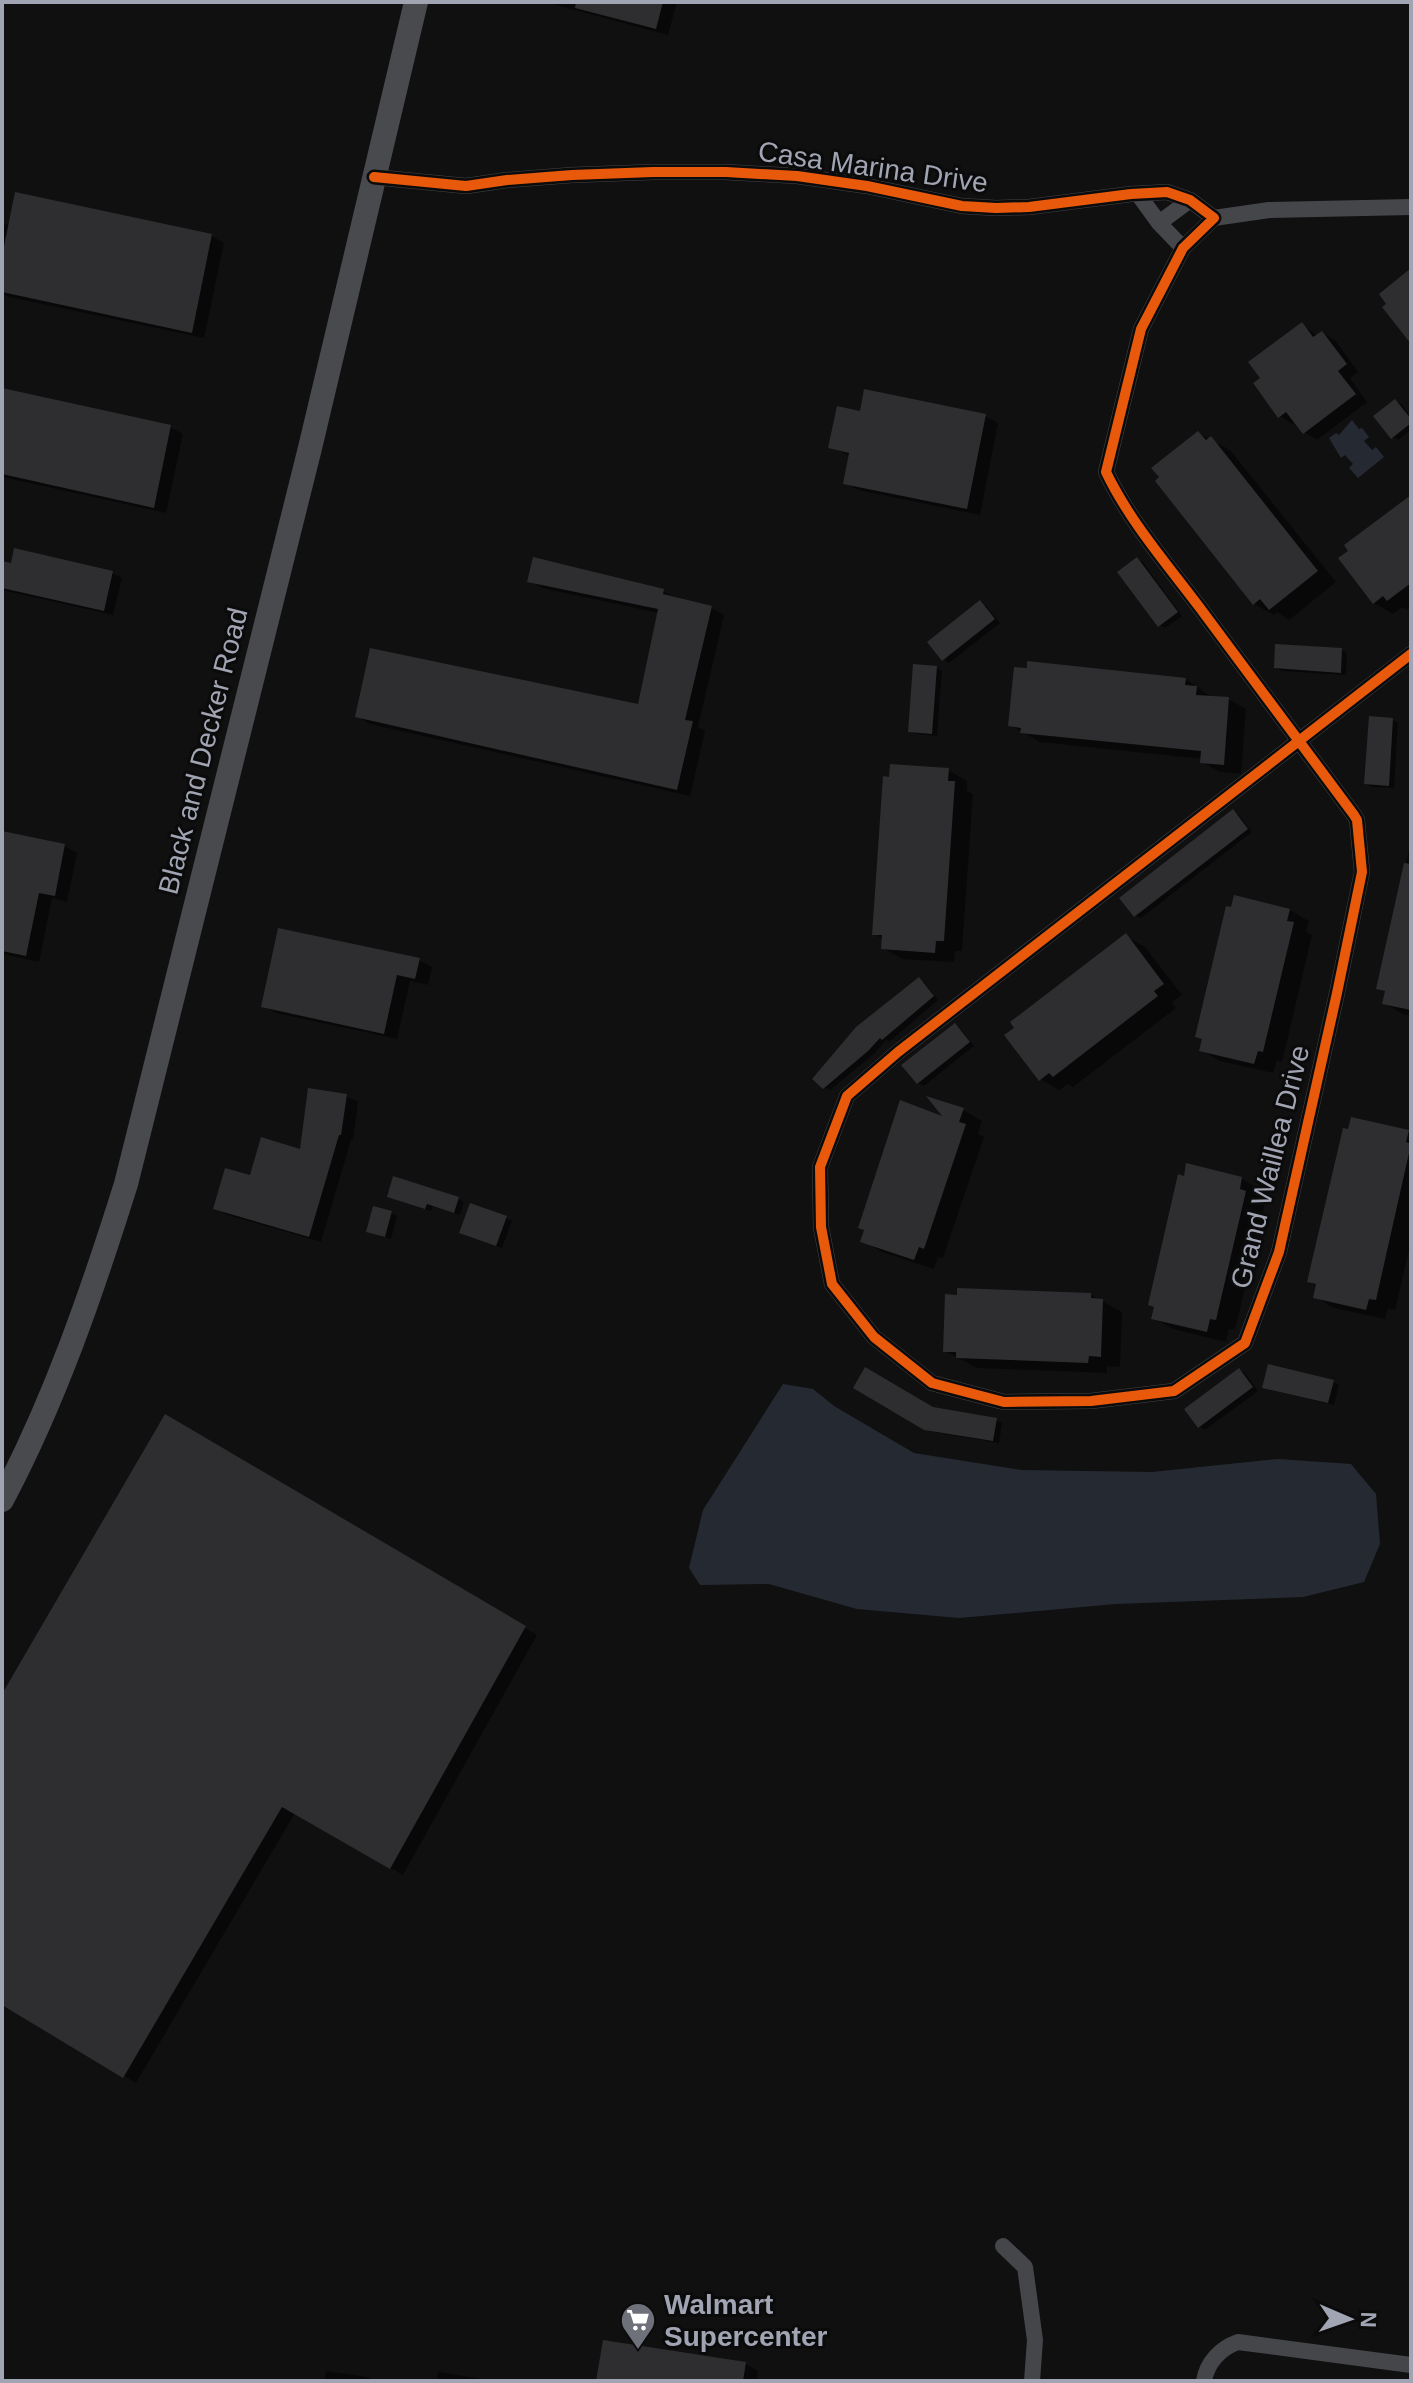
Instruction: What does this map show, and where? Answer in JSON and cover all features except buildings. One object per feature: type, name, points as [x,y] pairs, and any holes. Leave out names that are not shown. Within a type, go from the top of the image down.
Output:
[{"type":"main road","name":"Black and Decker Road","points":[[2,1500],[26,1455],[68,1352],[126,1184],[310,448],[416,2]]},
{"type":"street","name":"Casa Marina Drive","points":[[374,177],[466,186],[572,175],[726,172],[797,176],[867,186],[962,206],[996,208],[1167,192],[1190,200],[1214,218]]},
{"type":"street","points":[[1138,194],[1159,223],[1183,248]]},
{"type":"street","points":[[1159,223],[1190,200]]},
{"type":"street","points":[[1214,218],[1269,210],[1411,207]]},
{"type":"street","name":"Grand Waillea Drive","points":[[1214,218],[1183,248],[1141,329],[1106,472],[1121,504],[1299,741],[1357,820],[1362,872],[1279,1252],[1245,1343],[1174,1391],[1091,1401],[1004,1402],[932,1383],[874,1337],[832,1284],[821,1227],[820,1167],[847,1096],[910,1043],[1299,741],[1411,654]]},
{"type":"street","points":[[1003,2246],[1025,2267],[1035,2340],[1032,2381]]},
{"type":"street","points":[[1204,2381],[1215,2356],[1238,2342],[1411,2365]]},
{"type":"shaded area","points":[[1352,420],[1369,437],[1364,441],[1372,450],[1376,447],[1384,457],[1358,478],[1349,468],[1353,464],[1345,455],[1341,458],[1329,438],[1336,433],[1339,435]]},
{"type":"shaded area","points":[[783,1384],[813,1389],[834,1406],[914,1453],[1021,1470],[1152,1472],[1278,1459],[1351,1464],[1376,1494],[1380,1544],[1364,1582],[1303,1597],[1115,1604],[959,1618],[857,1609],[769,1584],[700,1585],[689,1568],[703,1510]]},
{"type":"cycle path","points":[[374,177],[466,186],[572,175],[726,172],[797,176],[867,186],[962,206],[996,208],[1167,192],[1190,200],[1214,218],[1183,248],[1141,329],[1106,472],[1150,542],[1238,660],[1258,686],[1296,737],[1316,763],[1357,820],[1362,872],[1279,1252],[1245,1343],[1174,1391],[1091,1401],[1004,1402],[932,1383],[874,1337],[832,1284],[821,1227],[820,1167],[847,1096],[898,1052],[1411,654]]},
{"type":"place","name":"Walmart Supercenter","points":[[638,2351]]}]
